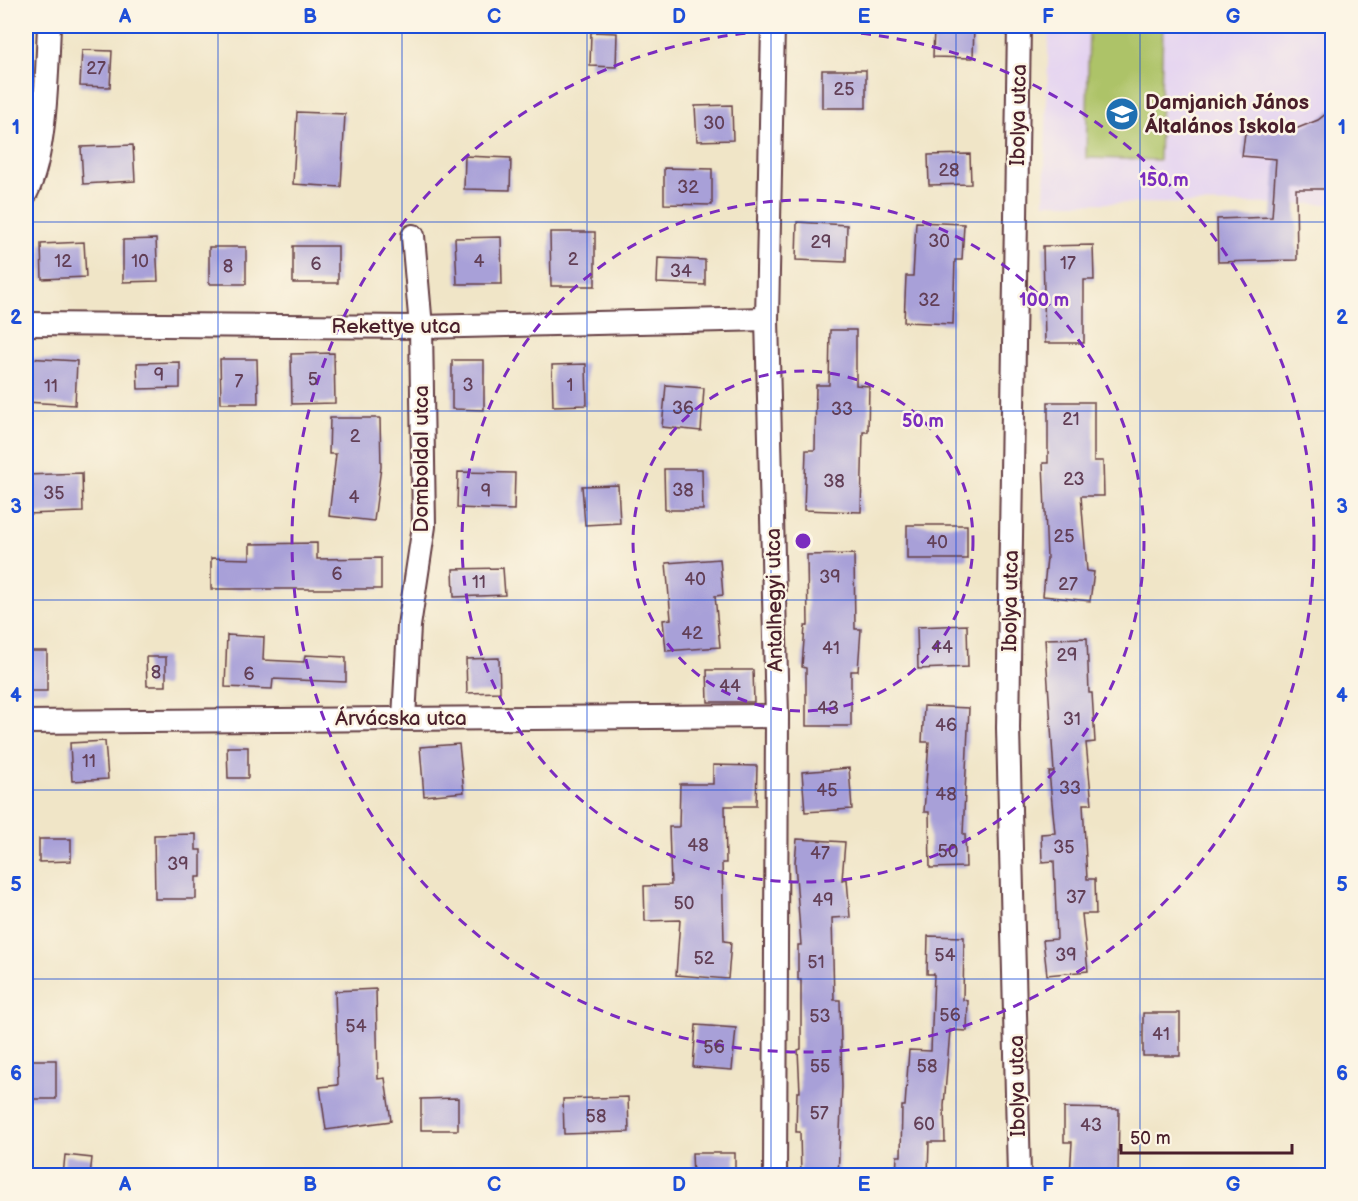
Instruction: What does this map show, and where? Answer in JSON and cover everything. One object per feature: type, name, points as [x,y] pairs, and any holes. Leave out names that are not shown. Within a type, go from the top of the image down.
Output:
[{"type":"street","points":[[26,193],[32,181],[40,134],[49,26]]},
{"type":"street","name":"Antalhegyi utca","points":[[773,26],[767,319],[777,716],[775,1176]]},
{"type":"street","name":"Ibolya utca","points":[[1019,26],[1008,728],[1019,1176]]},
{"type":"street","name":"Domboldal utca","points":[[404,718],[409,626],[424,526],[421,327],[413,236]]},
{"type":"street","name":"Rekettye utca","points":[[26,324],[421,327],[767,319]]},
{"type":"street","name":"Árvácska utca","points":[[26,722],[777,716]]},
{"type":"shaded area","points":[[1049,26],[1332,26],[1332,204],[1044,203]]},
{"type":"green space","points":[[1089,26],[1163,26],[1159,160],[1086,158]]},
{"type":"building","points":[[934,26],[974,26],[973,58],[933,57]]},
{"type":"building","points":[[591,32],[617,33],[616,67],[590,66]]},
{"type":"building","points":[[82,50],[112,51],[110,87],[80,86]]},
{"type":"building","points":[[822,70],[866,70],[866,108],[822,108]]},
{"type":"building","points":[[732,105],[733,140],[697,141],[695,106]]},
{"type":"building","points":[[1332,109],[1332,189],[1296,189],[1297,260],[1218,262],[1217,219],[1272,217],[1276,159],[1242,156],[1245,133],[1293,130],[1318,120]]},
{"type":"building","points":[[297,112],[345,114],[341,187],[293,184]]},
{"type":"building","points":[[133,145],[135,181],[83,184],[81,147]]},
{"type":"building","points":[[970,154],[971,184],[929,185],[928,155]]},
{"type":"building","points":[[465,156],[511,158],[510,190],[464,189]]},
{"type":"building","points":[[664,168],[712,169],[712,205],[664,204]]},
{"type":"building","points":[[797,222],[847,225],[846,262],[796,260]]},
{"type":"building","points":[[916,222],[964,224],[962,260],[955,260],[953,324],[904,322],[906,276],[913,276]]},
{"type":"building","points":[[550,232],[595,232],[595,286],[551,286]]},
{"type":"building","points":[[501,237],[502,284],[457,284],[455,238]]},
{"type":"building","points":[[156,239],[158,281],[123,282],[123,240]]},
{"type":"building","points":[[84,242],[86,277],[42,279],[41,244]]},
{"type":"building","points":[[1093,245],[1094,280],[1084,280],[1084,343],[1045,343],[1043,246]]},
{"type":"building","points":[[293,246],[338,246],[338,283],[293,283]]},
{"type":"building","points":[[209,247],[246,247],[246,284],[209,284]]},
{"type":"building","points":[[658,258],[705,260],[705,285],[657,283]]},
{"type":"building","points":[[830,330],[856,330],[856,385],[869,386],[868,432],[863,432],[861,512],[804,510],[806,450],[815,450],[816,385],[829,385]]},
{"type":"building","points":[[334,353],[335,403],[292,404],[291,354]]},
{"type":"building","points":[[26,358],[77,361],[75,405],[26,402]]},
{"type":"building","points":[[220,359],[257,359],[258,403],[221,403]]},
{"type":"building","points":[[452,360],[484,360],[484,410],[452,409]]},
{"type":"building","points":[[180,362],[180,388],[138,389],[137,363]]},
{"type":"building","points":[[586,364],[587,405],[553,406],[552,365]]},
{"type":"building","points":[[666,385],[704,388],[701,431],[662,427]]},
{"type":"building","points":[[1048,402],[1094,402],[1094,461],[1103,461],[1104,496],[1081,496],[1087,571],[1094,572],[1090,601],[1043,596],[1047,558],[1043,463],[1048,463]]},
{"type":"building","points":[[330,418],[380,418],[381,467],[374,521],[329,516],[336,454],[329,454]]},
{"type":"building","points":[[664,469],[702,469],[703,510],[665,510]]},
{"type":"building","points":[[458,472],[515,473],[514,510],[457,508]]},
{"type":"building","points":[[82,473],[83,512],[26,514],[26,475]]},
{"type":"building","points":[[618,485],[620,523],[585,525],[582,486]]},
{"type":"building","points":[[907,525],[967,525],[967,559],[907,559]]},
{"type":"building","points":[[317,543],[317,559],[381,558],[381,589],[211,589],[211,558],[250,559],[250,544]]},
{"type":"building","points":[[854,554],[855,629],[861,629],[858,671],[851,671],[851,726],[806,726],[806,668],[802,667],[805,626],[808,626],[807,555]]},
{"type":"building","points":[[720,559],[723,595],[715,596],[720,647],[666,651],[663,620],[671,619],[666,563]]},
{"type":"building","points":[[503,568],[505,595],[454,597],[453,569]]},
{"type":"building","points":[[967,625],[968,667],[918,669],[917,627]]},
{"type":"building","points":[[227,635],[264,637],[263,660],[304,662],[305,655],[346,657],[346,682],[273,679],[272,689],[225,687]]},
{"type":"building","points":[[1087,638],[1089,693],[1092,693],[1095,742],[1086,743],[1092,804],[1083,804],[1087,879],[1095,879],[1096,914],[1082,914],[1088,971],[1047,975],[1043,940],[1057,939],[1054,861],[1042,862],[1041,834],[1055,833],[1049,772],[1054,772],[1045,639]]},
{"type":"building","points":[[26,651],[47,651],[47,691],[26,691]]},
{"type":"building","points":[[146,657],[166,657],[166,686],[147,686]]},
{"type":"building","points":[[499,658],[500,692],[467,693],[466,659]]},
{"type":"building","points":[[707,670],[753,670],[754,702],[708,702]]},
{"type":"building","points":[[924,706],[969,708],[963,834],[965,834],[966,867],[930,868],[929,812],[924,812],[929,742],[922,742]]},
{"type":"building","points":[[105,741],[108,779],[72,781],[70,743]]},
{"type":"building","points":[[459,744],[464,792],[424,796],[420,747]]},
{"type":"building","points":[[227,747],[248,747],[248,778],[228,778]]},
{"type":"building","points":[[713,765],[757,766],[756,806],[725,806],[726,863],[722,863],[724,941],[731,942],[728,979],[676,975],[680,920],[645,921],[644,886],[671,885],[669,827],[679,827],[680,784],[713,784]]},
{"type":"building","points":[[849,768],[852,809],[805,812],[802,772]]},
{"type":"building","points":[[196,834],[196,850],[201,850],[201,877],[196,877],[196,899],[155,899],[154,835]]},
{"type":"building","points":[[39,839],[71,839],[71,861],[39,862]]},
{"type":"building","points":[[797,839],[845,842],[842,880],[847,879],[850,917],[832,918],[834,1000],[840,1000],[842,1087],[838,1176],[801,1176],[800,1132],[796,1132],[797,1092],[800,1092],[798,1050],[801,1049],[801,980],[798,980],[798,945],[801,945],[795,862]]},
{"type":"building","points":[[928,936],[964,937],[963,1000],[968,1001],[967,1031],[950,1030],[944,1106],[945,1142],[929,1142],[928,1176],[896,1176],[897,1156],[901,1156],[902,1106],[905,1106],[909,1050],[931,1051],[934,974],[927,974]]},
{"type":"building","points":[[376,989],[378,1079],[385,1078],[391,1121],[326,1130],[320,1087],[338,1085],[335,991]]},
{"type":"building","points":[[1143,1013],[1180,1013],[1180,1056],[1143,1056]]},
{"type":"building","points":[[696,1025],[736,1028],[732,1070],[693,1067]]},
{"type":"building","points":[[26,1060],[56,1060],[56,1099],[26,1099]]},
{"type":"building","points":[[628,1097],[629,1132],[564,1134],[563,1099]]},
{"type":"building","points":[[458,1098],[458,1130],[421,1130],[421,1099]]},
{"type":"building","points":[[1064,1108],[1119,1109],[1118,1176],[1070,1176],[1072,1142],[1064,1142]]},
{"type":"building","points":[[692,1153],[735,1153],[735,1176],[693,1176]]},
{"type":"building","points":[[65,1155],[92,1158],[90,1176],[63,1176]]},
{"type":"place","name":"Damjanich János Általános Iskola","points":[[1122,114]]}]
